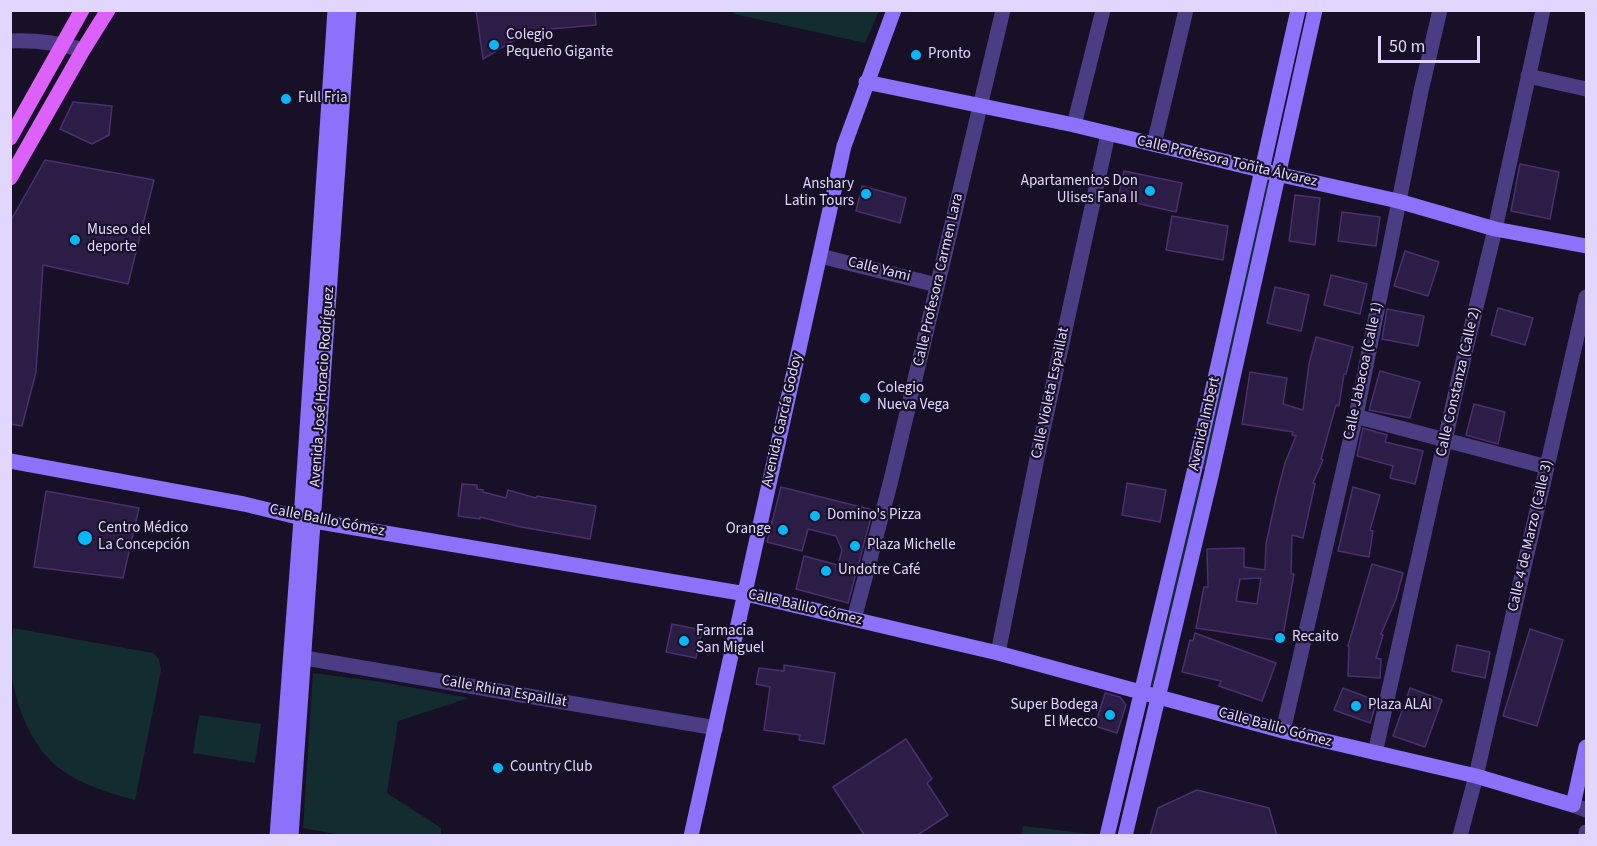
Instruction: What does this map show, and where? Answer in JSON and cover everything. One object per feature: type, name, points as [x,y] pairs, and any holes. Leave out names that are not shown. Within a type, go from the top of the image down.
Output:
[{"type":"main road","points":[[10,138],[82,10]]},
{"type":"main road","points":[[10,178],[108,10]]},
{"type":"street","name":"Avenida José Horacio Rodríguez","points":[[308,520],[335,10]]},
{"type":"street","name":"Avenida José Horacio Rodríguez","points":[[291,836],[298,657],[349,10]]},
{"type":"street","name":"Avenida García Godoy","points":[[691,836],[844,146],[894,10]]},
{"type":"street","name":"Calle Profesora Carmen Lara","points":[[854,619],[890,484],[1003,10]]},
{"type":"street","points":[[1074,125],[1103,10]]},
{"type":"street","points":[[1154,144],[1186,10]]},
{"type":"street","name":"Avenida Imbert","points":[[1125,836],[1211,476],[1270,172],[1298,10]]},
{"type":"street","name":"Avenida Imbert","points":[[1107,836],[1194,472],[1270,172],[1315,10]]},
{"type":"street","name":"Calle Jabacoa (Calle 1)","points":[[1283,731],[1355,416],[1421,91],[1440,10]]},
{"type":"street","name":"Calle Constanza (Calle 2)","points":[[1375,753],[1496,229],[1543,10]]},
{"type":"street","points":[[10,41],[34,40],[63,44],[83,50]]},
{"type":"street","points":[[1528,76],[1587,89]]},
{"type":"street","name":"Calle Profesora Toñita Álvarez","points":[[866,82],[1074,125],[1398,201],[1496,229],[1587,246]]},
{"type":"street","name":"Calle Violeta Espaillat","points":[[998,653],[1038,453],[1108,134]]},
{"type":"street","name":"Calle Yami","points":[[820,256],[938,285]]},
{"type":"street","name":"Calle 4 de Marzo (Calle 3)","points":[[1460,836],[1476,776],[1587,297]]},
{"type":"street","points":[[1355,416],[1547,467]]},
{"type":"street","name":"Calle Balilo Gómez","points":[[10,461],[244,504],[308,520],[746,594],[998,653],[1283,731],[1476,776],[1580,808]]},
{"type":"street","points":[[1194,472],[1211,476]]},
{"type":"street","name":"Avenida José Horacio Rodríguez","points":[[277,836],[298,657]]},
{"type":"street","name":"Calle Rhina Espaillat","points":[[298,657],[716,728]]},
{"type":"street","points":[[1580,808],[1587,747]]},
{"type":"green space","points":[[733,10],[879,11],[865,43],[734,14]]},
{"type":"green space","points":[[1266,177],[1273,178],[1210,470],[1199,468]]},
{"type":"green space","points":[[1197,478],[1207,480],[1157,689],[1147,687]]},
{"type":"green space","points":[[13,628],[153,653],[159,659],[161,670],[135,800],[76,779],[59,768],[39,747],[24,719],[14,689],[10,660]]},
{"type":"green space","points":[[313,673],[382,682],[469,698],[398,721],[387,793],[441,828],[441,835],[341,835],[303,828]]},
{"type":"green space","points":[[199,715],[261,724],[255,763],[193,753]]},
{"type":"green space","points":[[1023,826],[1101,835],[1021,836]]},
{"type":"building","name":"Colegio Pequeño Gigante","points":[[476,10],[595,10],[596,25],[529,31],[483,59]]},
{"type":"building","points":[[73,102],[112,106],[109,135],[92,144],[60,129]]},
{"type":"building","name":"Museo del deporte","points":[[45,160],[154,180],[128,284],[43,265],[36,372],[22,426],[10,424],[10,222]]},
{"type":"building","points":[[1520,164],[1559,172],[1550,219],[1511,211]]},
{"type":"building","name":"Apartamentos Don Ulises Fana II","points":[[1124,171],[1182,183],[1176,212],[1118,199]]},
{"type":"building","points":[[862,186],[906,198],[900,223],[856,211]]},
{"type":"building","points":[[1295,195],[1320,198],[1315,245],[1289,241]]},
{"type":"building","points":[[1342,212],[1380,217],[1376,246],[1338,241]]},
{"type":"building","points":[[1172,216],[1228,226],[1223,260],[1166,250]]},
{"type":"building","points":[[1405,251],[1439,262],[1428,296],[1394,286]]},
{"type":"building","points":[[1331,275],[1367,284],[1360,314],[1324,305]]},
{"type":"building","points":[[1275,287],[1309,295],[1301,331],[1267,323]]},
{"type":"building","points":[[1498,308],[1533,318],[1525,345],[1491,335]]},
{"type":"building","points":[[1387,309],[1424,316],[1418,346],[1382,339]]},
{"type":"building","points":[[1316,337],[1353,347],[1346,374],[1344,374],[1339,406],[1336,405],[1321,459],[1323,460],[1313,483],[1315,484],[1303,538],[1292,535],[1291,574],[1294,574],[1282,641],[1196,628],[1204,587],[1208,587],[1207,549],[1244,548],[1244,567],[1265,570],[1266,544],[1276,498],[1285,463],[1296,436],[1292,435],[1293,432],[1242,424],[1250,372],[1287,378],[1283,404],[1303,410],[1309,364]],"holes":[[[1261,578],[1257,604],[1236,601],[1240,579]]]},
{"type":"building","points":[[1380,371],[1420,382],[1410,418],[1369,410]]},
{"type":"building","points":[[1474,404],[1505,412],[1498,444],[1466,435]]},
{"type":"building","points":[[1363,428],[1387,435],[1385,442],[1423,451],[1415,484],[1390,478],[1393,466],[1357,456]]},
{"type":"building","points":[[1127,483],[1166,490],[1160,522],[1122,515]]},
{"type":"building","points":[[462,484],[477,485],[477,489],[483,492],[506,498],[508,490],[536,498],[537,496],[596,506],[590,539],[480,517],[480,519],[458,516]]},
{"type":"building","name":"Plaza Michelle","points":[[781,487],[873,510],[848,603],[796,589],[804,556],[838,565],[842,550],[836,536],[808,529],[802,551],[767,542]]},
{"type":"building","points":[[1353,487],[1380,495],[1370,530],[1373,531],[1369,557],[1338,551]]},
{"type":"building","name":"Centro Médico La Concepción","points":[[46,491],[139,508],[123,578],[34,567]]},
{"type":"building","points":[[1372,564],[1403,573],[1396,599],[1381,634],[1383,635],[1376,658],[1381,659],[1380,678],[1348,676],[1348,646]]},
{"type":"building","name":"Farmacia San Miguel","points":[[672,624],[702,630],[696,658],[666,652]]},
{"type":"building","points":[[1530,629],[1563,640],[1537,726],[1503,716]]},
{"type":"building","points":[[1195,633],[1276,663],[1262,701],[1219,686],[1221,681],[1182,672],[1190,640],[1193,641]]},
{"type":"building","points":[[1457,645],[1490,652],[1485,678],[1452,671]]},
{"type":"building","points":[[784,665],[835,673],[824,744],[799,740],[800,735],[764,730],[770,687],[756,684],[759,668],[784,671]]},
{"type":"building","name":"Plaza ALAI","points":[[1343,688],[1377,701],[1370,723],[1334,710]]},
{"type":"building","points":[[1410,688],[1442,700],[1425,747],[1393,736]]},
{"type":"building","name":"Super Bodega El Mecco","points":[[1105,693],[1120,697],[1126,705],[1117,733],[1095,726]]},
{"type":"building","points":[[906,739],[932,779],[927,783],[948,815],[916,836],[865,836],[833,787]]},
{"type":"building","points":[[1197,790],[1269,808],[1277,836],[1150,836],[1158,808]]},
{"type":"place","name":"Colegio Pequeño Gigante","points":[[494,45]]},
{"type":"place","name":"Pronto","points":[[916,55]]},
{"type":"place","name":"Full Fria","points":[[286,99]]},
{"type":"place","name":"Apartamentos Don Ulises Fana II","points":[[1150,191]]},
{"type":"place","name":"Anshary Latin Tours","points":[[866,194]]},
{"type":"place","name":"Museo del deporte","points":[[75,240]]},
{"type":"place","name":"Colegio Nueva Vega","points":[[865,398]]},
{"type":"place","name":"Domino's Pizza","points":[[815,516]]},
{"type":"place","name":"Orange","points":[[783,530]]},
{"type":"place","name":"Centro Médico La Concepción","points":[[85,538]]},
{"type":"place","name":"Plaza Michelle","points":[[855,546]]},
{"type":"place","name":"Undotre Café","points":[[826,571]]},
{"type":"place","name":"Recaito","points":[[1280,638]]},
{"type":"place","name":"Farmacia San Miguel","points":[[684,641]]},
{"type":"place","name":"Plaza ALAI","points":[[1356,706]]},
{"type":"place","name":"Super Bodega El Mecco","points":[[1110,715]]},
{"type":"place","name":"Country Club","points":[[498,768]]}]
